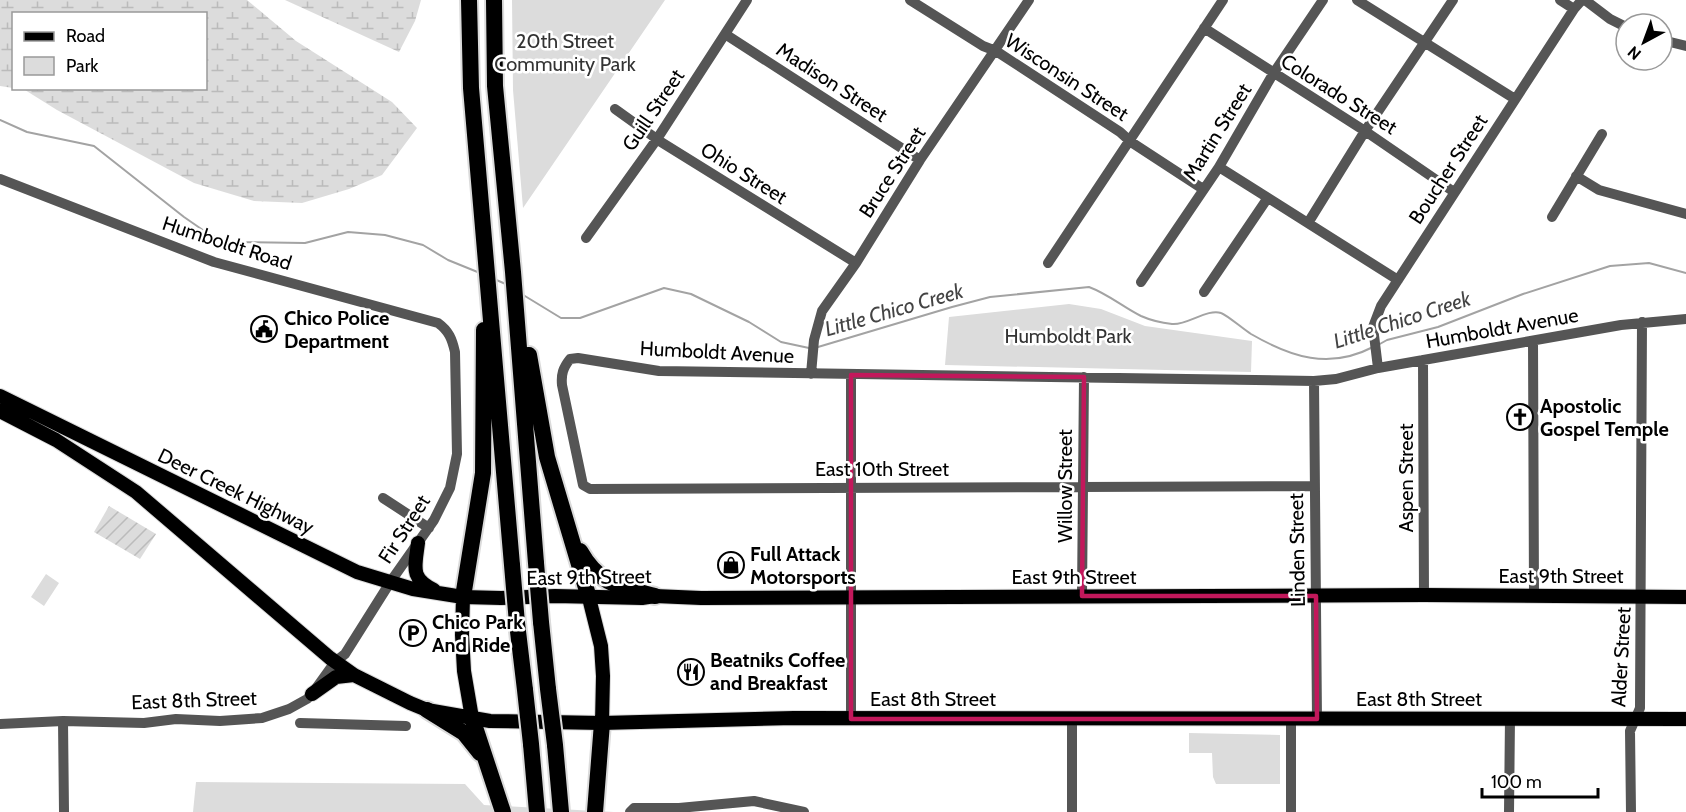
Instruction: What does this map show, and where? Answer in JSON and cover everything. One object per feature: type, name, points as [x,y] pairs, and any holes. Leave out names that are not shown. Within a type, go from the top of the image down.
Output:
[{"type":"highway","points":[[469,0],[471,88],[517,623],[537,812]]},
{"type":"highway","points":[[494,0],[495,86],[513,272],[519,310],[547,458],[589,598]]},
{"type":"highway","points":[[464,597],[483,472],[484,309],[490,296]]},
{"type":"highway","points":[[519,310],[536,563],[561,812]]},
{"type":"highway","points":[[560,504],[580,551],[597,575],[615,586],[655,596]]},
{"type":"highway","points":[[427,710],[464,733],[486,761]]},
{"type":"highway","points":[[472,718],[503,812]]},
{"type":"highway","points":[[595,812],[602,723]]},
{"type":"main road","name":"Deer Creek Highway","points":[[0,396],[357,572],[413,589],[464,597]]},
{"type":"main road","points":[[0,411],[56,440],[136,492],[335,662]]},
{"type":"main road","points":[[418,543],[416,577],[422,584],[439,593]]},
{"type":"main road","name":"East 9th Street","points":[[464,597],[850,598],[1424,595],[1686,597]]},
{"type":"main road","points":[[464,597],[462,635],[464,670],[472,718]]},
{"type":"main road","points":[[589,598],[601,646],[602,723]]},
{"type":"main road","name":"East 8th Street","points":[[335,662],[381,690],[427,710],[490,721],[602,723],[850,718],[1072,720],[1686,718]]},
{"type":"main road","points":[[312,694],[336,677],[354,675]]},
{"type":"street","name":"Guill Street","points":[[586,238],[657,139],[747,0]]},
{"type":"street","name":"Wisconsin Street","points":[[910,0],[983,46],[996,51],[1203,189]]},
{"type":"street","name":"Bruce Street","points":[[811,369],[814,340],[822,311],[856,263],[920,160],[1029,0]]},
{"type":"street","points":[[1048,263],[1224,0]]},
{"type":"street","name":"Martin Street","points":[[1141,282],[1219,167],[1273,74],[1323,0]]},
{"type":"street","points":[[1357,0],[1515,99]]},
{"type":"street","points":[[1308,223],[1365,131],[1453,0]]},
{"type":"street","points":[[1560,0],[1574,9]]},
{"type":"street","points":[[1584,0],[1614,21]]},
{"type":"street","name":"Boucher Street","points":[[1378,368],[1373,327],[1381,306],[1574,9],[1584,0]]},
{"type":"street","name":"Colorado Street","points":[[1204,28],[1365,131],[1454,192]]},
{"type":"street","name":"Madison Street","points":[[724,34],[920,160]]},
{"type":"street","name":"Ohio Street","points":[[615,109],[657,139],[856,263]]},
{"type":"street","points":[[1552,217],[1602,134]]},
{"type":"street","points":[[1219,167],[1398,280]]},
{"type":"street","points":[[1576,177],[1599,190],[1686,214]]},
{"type":"street","name":"Humboldt Road","points":[[0,179],[214,262],[427,319],[446,329]]},
{"type":"street","points":[[1204,292],[1267,199]]},
{"type":"street","name":"Humboldt Avenue","points":[[570,359],[612,362],[659,371],[811,369],[851,375],[1314,381],[1336,379],[1378,368],[1642,322],[1686,319]]},
{"type":"street","name":"Alder Street","points":[[1631,812],[1630,731],[1640,708],[1642,322]]},
{"type":"street","name":"Fir Street","points":[[335,662],[345,654],[391,581],[429,528],[450,488],[457,453],[455,352],[452,338],[446,329]]},
{"type":"street","points":[[1533,341],[1534,596]]},
{"type":"street","name":"East 10th Street","points":[[570,359],[564,367],[562,385],[583,485],[590,489],[1314,486]]},
{"type":"street","name":"Aspen Street","points":[[1423,360],[1424,595]]},
{"type":"street","points":[[850,718],[851,375]]},
{"type":"street","name":"Willow Street","points":[[1082,596],[1084,377]]},
{"type":"street","name":"Linden Street","points":[[1314,381],[1317,719]]},
{"type":"street","points":[[383,498],[429,528]]},
{"type":"street","name":"East 8th Street","points":[[0,724],[63,721],[144,723],[176,719],[248,720],[289,710],[312,694],[335,662]]},
{"type":"street","points":[[289,710],[293,718],[300,723],[406,726]]},
{"type":"street","points":[[1509,812],[1510,718]]},
{"type":"street","points":[[1072,720],[1072,812]]},
{"type":"street","points":[[1291,720],[1291,812]]},
{"type":"street","points":[[63,721],[64,812]]},
{"type":"street","points":[[630,812],[634,808],[679,808],[754,801],[804,812]]},
{"type":"highlighted area","points":[[851,375],[1084,377],[1082,596],[1316,596],[1317,719],[851,719]]},
{"type":"green space","points":[[0,0],[247,0],[296,41],[392,102],[417,128],[382,175],[349,189],[302,203],[254,201],[194,183],[57,110],[25,90],[207,90],[207,12],[12,12],[12,88],[0,86]]},
{"type":"green space","points":[[285,0],[421,0],[415,21],[399,52]]},
{"type":"green space","name":"20th Street Community Park","points":[[512,0],[665,0],[523,208],[513,90]]},
{"type":"green space","name":"Humboldt Park","points":[[1069,304],[1101,309],[1145,326],[1252,341],[1251,372],[945,365],[949,317]]},
{"type":"green space","points":[[109,506],[156,534],[140,559],[94,532]]},
{"type":"green space","points":[[46,574],[59,583],[44,606],[31,597]]},
{"type":"green space","points":[[1189,733],[1280,735],[1280,784],[1216,784],[1213,777],[1212,753],[1189,753]]},
{"type":"green space","points":[[196,782],[465,784],[484,805],[614,812],[193,812]]},
{"type":"waterway","name":"Little Chico Creek","points":[[0,120],[27,132],[94,146],[184,217],[210,235],[231,242],[305,243],[348,232],[385,235],[423,245],[448,260],[480,273]]},
{"type":"waterway","name":"Little Chico Creek","points":[[1378,345],[1387,340],[1438,327],[1523,294],[1610,266],[1649,263],[1686,273]]},
{"type":"waterway","name":"Little Chico Creek","points":[[494,279],[508,285]]},
{"type":"waterway","name":"Little Chico Creek","points":[[818,347],[990,297],[1089,287],[1141,316],[1165,323],[1178,324],[1210,313],[1221,313],[1266,342],[1310,358],[1341,358],[1373,347]]},
{"type":"waterway","name":"Little Chico Creek","points":[[520,293],[561,318],[580,318],[664,288],[691,294],[749,322],[781,342],[809,348]]},
{"type":"place","name":"Chico Police Department","points":[[264,329]]},
{"type":"place","name":"Apostolic Gospel Temple","points":[[1520,417]]},
{"type":"place","name":"Full Attack Motorsports","points":[[731,565]]},
{"type":"place","name":"Chico Park And Ride","points":[[413,633]]},
{"type":"place","name":"Beatniks Coffee and Breakfast","points":[[691,672]]}]
